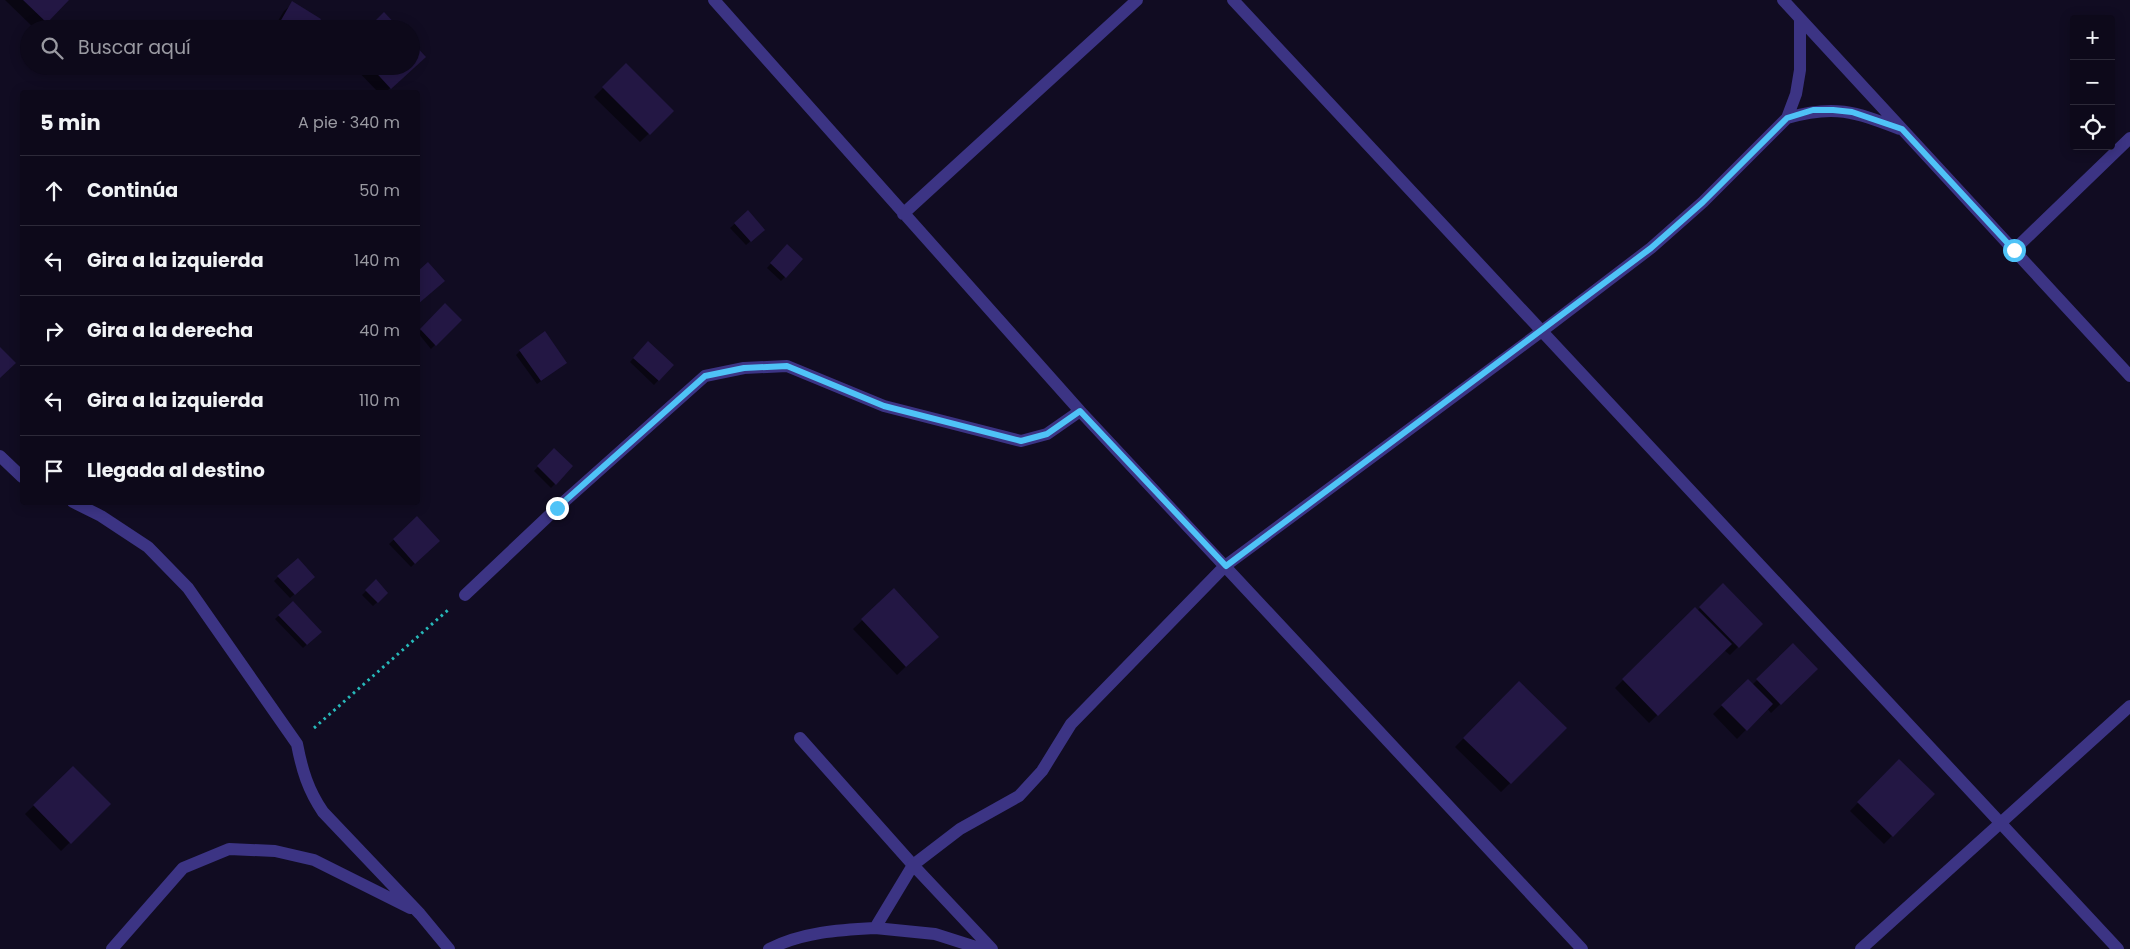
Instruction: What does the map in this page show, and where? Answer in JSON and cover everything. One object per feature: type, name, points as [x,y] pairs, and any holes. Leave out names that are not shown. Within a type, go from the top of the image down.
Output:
[{"type":"street","points":[[714,0],[1080,411],[1582,949]]},
{"type":"street","points":[[903,214],[1137,0]]},
{"type":"street","points":[[1233,0],[2118,949]]},
{"type":"street","points":[[1783,0],[2130,376]]},
{"type":"street","points":[[875,928],[914,865],[960,829],[1018,796],[1042,771],[1071,724],[1226,566],[1542,331],[1651,248],[1696,209],[1787,118],[1796,94],[1800,70],[1800,19]]},
{"type":"street","points":[[1787,118],[1813,110],[1833,110],[1852,112],[1902,129]]},
{"type":"street","points":[[2014,250],[2130,138]]},
{"type":"street","points":[[464,595],[557,508],[705,376],[744,368],[787,366],[884,406],[1021,441],[1047,434],[1080,411]]},
{"type":"street","points":[[0,456],[20,475]]},
{"type":"street","points":[[79,505],[101,516],[148,547],[188,588],[297,744],[303,774],[311,793],[323,812],[420,914],[448,949]]},
{"type":"street","points":[[1861,949],[2130,706]]},
{"type":"street","points":[[800,738],[992,949]]},
{"type":"street","points":[[112,949],[183,868],[229,849],[275,852],[314,860],[420,914]]},
{"type":"street","points":[[769,949],[799,936],[836,930],[875,928],[935,934],[982,949]]},
{"type":"path","points":[[297,744],[464,595]]},
{"type":"building","points":[[23,0],[69,0],[50,20],[44,20]]},
{"type":"building","points":[[292,1],[321,19],[320,20],[281,20]]},
{"type":"building","points":[[384,12],[392,20],[376,20]]},
{"type":"building","points":[[420,51],[426,57],[420,62]]},
{"type":"building","points":[[626,63],[674,111],[650,135],[602,87]]},
{"type":"building","points":[[378,75],[406,75],[391,89]]},
{"type":"building","points":[[748,210],[765,230],[751,242],[734,223]]},
{"type":"building","points":[[787,244],[803,259],[786,278],[770,263]]},
{"type":"building","points":[[428,262],[445,281],[420,302],[420,269]]},
{"type":"building","points":[[445,303],[462,320],[436,346],[420,329]]},
{"type":"building","points":[[545,331],[567,363],[541,381],[519,350]]},
{"type":"building","points":[[648,341],[674,365],[659,381],[633,358]]},
{"type":"building","points":[[0,347],[16,363],[0,378]]},
{"type":"building","points":[[554,448],[573,466],[556,485],[537,466]]},
{"type":"building","points":[[417,516],[440,541],[415,564],[393,539]]},
{"type":"building","points":[[298,558],[315,577],[295,595],[277,576]]},
{"type":"building","points":[[376,579],[388,593],[378,603],[365,590]]},
{"type":"building","points":[[1723,583],[1763,624],[1739,648],[1699,607]]},
{"type":"building","points":[[894,588],[939,637],[906,667],[861,619]]},
{"type":"building","points":[[293,601],[322,632],[307,645],[278,615]]},
{"type":"building","points":[[1695,607],[1732,644],[1658,716],[1622,679]]},
{"type":"building","points":[[1793,643],[1818,669],[1781,705],[1756,679]]},
{"type":"building","points":[[1748,679],[1773,704],[1747,731],[1721,705]]},
{"type":"building","points":[[1519,681],[1567,728],[1511,784],[1463,738]]},
{"type":"building","points":[[1899,759],[1935,794],[1893,837],[1857,802]]},
{"type":"building","points":[[73,766],[111,804],[71,844],[33,805]]},
{"type":"route","points":[[557,508],[705,376],[744,368],[787,366],[884,406],[1021,441],[1047,434],[1080,411],[1226,566],[1651,248],[1703,202],[1787,118],[1813,110],[1833,110],[1852,112],[1902,129],[2014,250]]}]
